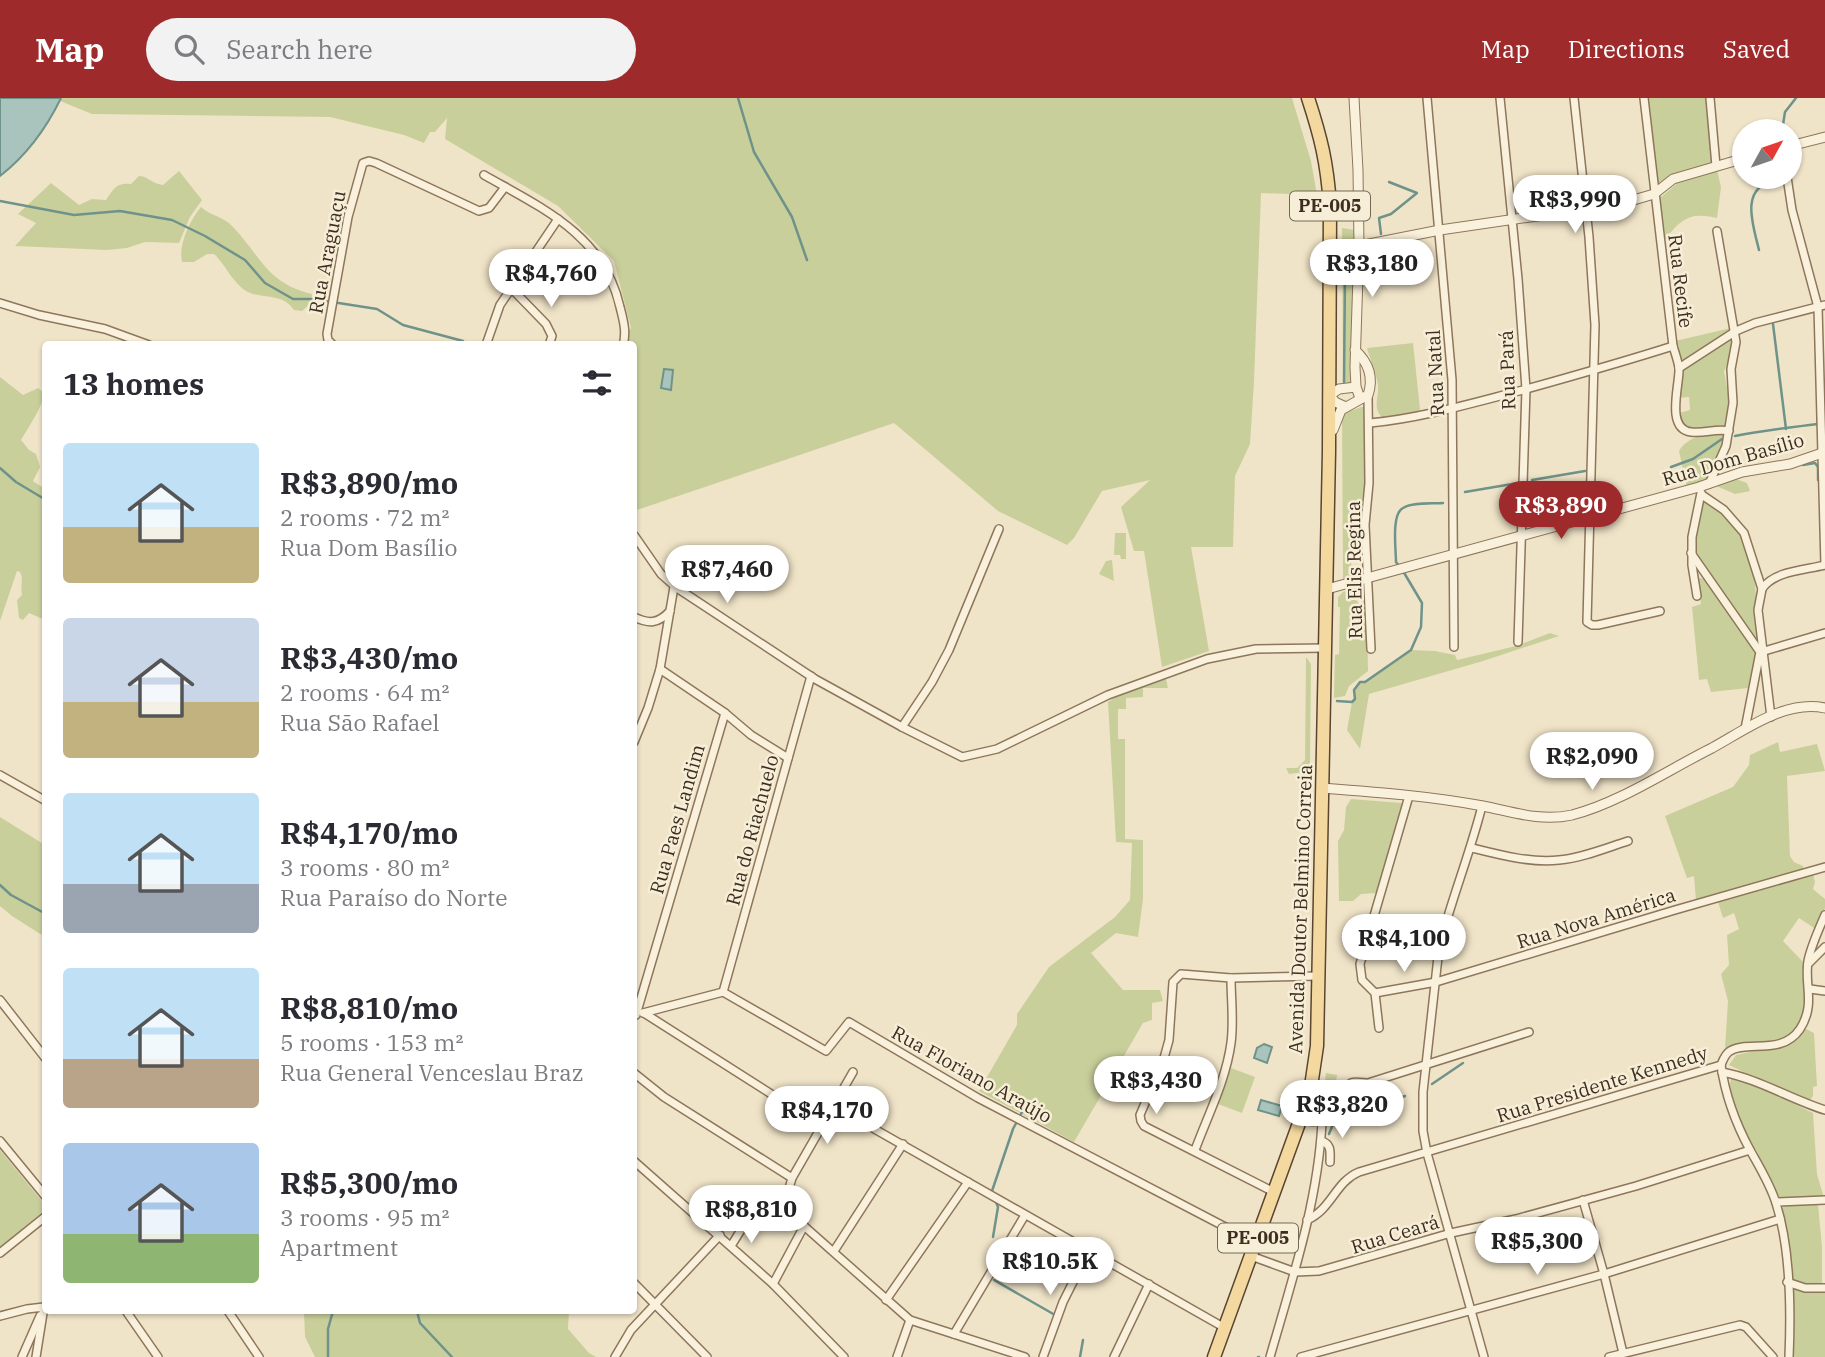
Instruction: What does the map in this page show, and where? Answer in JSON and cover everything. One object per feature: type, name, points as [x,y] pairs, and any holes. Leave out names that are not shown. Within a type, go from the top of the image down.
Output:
[{"type":"main road","name":"Avenida Doutor Belmino Correia","points":[[1214,1357],[1310,1093],[1317,1046],[1329,444],[1333,389],[1327,165],[1308,98]]},
{"type":"street","points":[[1354,98],[1359,246],[1356,387],[1364,396]]},
{"type":"street","name":"Rua Natal","points":[[1427,98],[1454,408],[1454,647]]},
{"type":"street","name":"Rua Pará","points":[[1500,98],[1526,389],[1518,642]]},
{"type":"street","points":[[1574,98],[1595,325],[1586,617],[1588,624],[1598,625],[1660,611]]},
{"type":"street","name":"Rua Recife","points":[[1644,98],[1673,346],[1679,368],[1675,409],[1679,425],[1692,432],[1721,429],[1729,431]]},
{"type":"street","points":[[1710,98],[1716,166]]},
{"type":"street","points":[[1802,143],[1825,137]]},
{"type":"street","name":"Rua Araguaçu","points":[[330,341],[327,334],[338,269],[361,167],[366,161],[376,163],[479,211],[489,208],[505,187]]},
{"type":"street","points":[[1359,246],[1440,230],[1585,209],[1654,194],[1672,179],[1732,162]]},
{"type":"street","points":[[484,175],[558,219],[588,244],[604,264],[620,305],[625,330],[624,341]]},
{"type":"street","points":[[1762,589],[1768,581],[1825,565],[1821,306],[1791,210],[1788,189]]},
{"type":"street","points":[[487,341],[500,305],[558,219]]},
{"type":"street","points":[[1709,484],[1724,453],[1729,431],[1736,331],[1717,231]]},
{"type":"street","points":[[511,288],[546,324],[552,336],[551,341]]},
{"type":"street","points":[[0,303],[39,315],[105,329],[138,341]]},
{"type":"street","points":[[1679,368],[1736,331],[1763,319],[1821,306]]},
{"type":"street","points":[[1370,423],[1454,408],[1595,372],[1673,346]]},
{"type":"street","points":[[1355,350],[1363,358],[1370,373],[1364,396],[1346,407],[1335,402],[1333,389],[1356,387]]},
{"type":"street","name":"Rua Elis Regina","points":[[1364,396],[1369,407],[1370,423],[1365,525],[1371,649]]},
{"type":"street","name":"Avenida Doutor Belmino Correia","points":[[1329,444],[1336,419],[1346,407]]},
{"type":"street","name":"Rua Dom Basílio","points":[[1327,589],[1588,517],[1700,491],[1709,484],[1742,472],[1790,464],[1823,452]]},
{"type":"street","points":[[1697,596],[1691,553],[1700,491],[1724,510],[1744,533],[1762,589],[1759,610],[1771,717]]},
{"type":"street","points":[[902,727],[932,682],[949,650],[999,529]]},
{"type":"street","points":[[637,542],[674,587],[811,676],[955,754],[972,756],[997,749],[1108,695],[1207,659],[1256,649],[1326,648]]},
{"type":"street","points":[[1691,553],[1762,652],[1745,729]]},
{"type":"street","points":[[637,735],[660,669],[674,587]]},
{"type":"street","points":[[637,618],[653,623],[671,611]]},
{"type":"street","points":[[1762,652],[1825,633]]},
{"type":"street","points":[[660,669],[725,713],[751,735],[788,758]]},
{"type":"street","name":"Rua do Riachuelo","points":[[723,992],[811,676]]},
{"type":"street","points":[[1323,788],[1482,806],[1527,816],[1553,818],[1571,815],[1628,792],[1771,717],[1788,710],[1825,702]]},
{"type":"street","points":[[1814,705],[1825,708]]},
{"type":"street","name":"Rua Paes Landim","points":[[638,1015],[725,713]]},
{"type":"street","points":[[0,775],[42,799]]},
{"type":"street","points":[[1379,1028],[1375,993],[1362,980],[1360,964],[1409,796]]},
{"type":"street","points":[[1482,806],[1472,848],[1446,922],[1440,948],[1423,1110],[1427,1153],[1484,1357]]},
{"type":"street","points":[[1472,848],[1511,857],[1557,860],[1573,858],[1628,841]]},
{"type":"street","name":"Rua Nova América","points":[[1375,993],[1436,982],[1825,867]]},
{"type":"street","name":"Rua Presidente Kennedy","points":[[1307,1220],[1325,1209],[1342,1182],[1349,1176],[1722,1068],[1729,1052],[1734,1049],[1763,1047],[1790,1039],[1799,1030],[1806,1016],[1810,989],[1808,964],[1825,915]]},
{"type":"street","points":[[1808,964],[1825,947]]},
{"type":"street","points":[[1274,1192],[1140,1121],[1144,1104],[1167,1049],[1173,982],[1181,974],[1231,978],[1318,976]]},
{"type":"street","points":[[1195,1150],[1226,1070],[1230,1052],[1231,978]]},
{"type":"street","points":[[1810,989],[1825,991]]},
{"type":"street","points":[[638,1015],[723,992]]},
{"type":"street","name":"Rua Floriano Araújo","points":[[723,992],[826,1051],[849,1022],[978,1098],[1254,1250]]},
{"type":"street","points":[[0,1000],[42,1054]]},
{"type":"street","points":[[638,1015],[823,1127]]},
{"type":"street","points":[[1301,1119],[1322,1122],[1341,1107],[1350,1083],[1368,1083],[1529,1032]]},
{"type":"street","points":[[1722,1068],[1825,1110]]},
{"type":"street","points":[[1722,1068],[1732,1109],[1766,1178],[1780,1219],[1790,1326],[1789,1357]]},
{"type":"street","points":[[782,1213],[792,1178],[853,1072]]},
{"type":"street","points":[[637,1075],[664,1097],[792,1178]]},
{"type":"street","points":[[834,1106],[1225,1328]]},
{"type":"street","points":[[1270,1357],[1307,1220],[1322,1122]]},
{"type":"street","points":[[0,1141],[42,1192]]},
{"type":"street","points":[[1321,1141],[1330,1147],[1330,1162]]},
{"type":"street","points":[[834,1251],[903,1144]]},
{"type":"street","name":"Rua Ceará","points":[[1254,1250],[1295,1272],[1319,1271],[1451,1233],[1517,1219],[1750,1150]]},
{"type":"street","points":[[637,1164],[773,1284],[844,1357]]},
{"type":"street","points":[[886,1300],[968,1182]]},
{"type":"street","points":[[1583,1200],[1623,1353]]},
{"type":"street","points":[[1776,1202],[1825,1200]]},
{"type":"street","points":[[731,1246],[756,1209],[782,1213],[804,1226],[834,1251],[910,1320],[1025,1357]]},
{"type":"street","points":[[954,1334],[1025,1215]]},
{"type":"street","points":[[0,1253],[42,1219]]},
{"type":"street","points":[[1301,1357],[1604,1274],[1780,1219]]},
{"type":"street","points":[[773,1284],[804,1226]]},
{"type":"street","points":[[615,1357],[631,1330],[720,1236]]},
{"type":"street","points":[[1043,1357],[1063,1302],[1089,1250]]},
{"type":"street","points":[[1787,1282],[1805,1288],[1825,1288]]},
{"type":"street","points":[[1114,1357],[1149,1284]]},
{"type":"street","points":[[637,1286],[707,1357]]},
{"type":"street","points":[[0,1317],[42,1306]]},
{"type":"street","points":[[22,1357],[42,1312]]},
{"type":"street","points":[[36,1357],[44,1314]]},
{"type":"street","points":[[128,1314],[158,1357]]},
{"type":"street","points":[[230,1314],[258,1357]]},
{"type":"street","points":[[897,1357],[910,1320]]},
{"type":"street","points":[[1609,1357],[1740,1325],[1746,1327],[1773,1357]]},
{"type":"green space","points":[[61,98],[1292,98],[1311,161],[1317,195],[1261,193],[1250,444],[1235,476],[1233,547],[1191,547],[1209,651],[1162,667],[1144,551],[1134,551],[1121,507],[1150,480],[1102,491],[1067,545],[998,511],[894,423],[637,510],[637,341],[622,341],[631,328],[614,261],[558,206],[445,139],[447,118],[435,132],[430,132],[424,143],[404,135],[330,117],[92,114],[60,101]]},
{"type":"green space","points":[[1644,98],[1708,98],[1714,163],[1660,183],[1652,180]]},
{"type":"green space","points":[[1717,170],[1721,187],[1717,218],[1687,218],[1665,239],[1660,198],[1680,181]]},
{"type":"green space","points":[[179,171],[202,200],[190,217],[179,243],[145,242],[127,248],[107,250],[15,246],[36,223],[18,214],[51,183],[79,205],[92,199],[106,200],[116,187],[131,184],[139,176],[163,185]]},
{"type":"green space","points":[[201,207],[229,223],[275,276],[312,294],[311,303],[302,311],[294,310],[281,299],[247,291],[236,282],[214,254],[207,254],[194,262],[182,262],[186,233]]},
{"type":"green space","points":[[1342,228],[1355,230],[1349,387],[1343,387]]},
{"type":"green space","points":[[1731,328],[1686,360],[1681,359],[1675,341]]},
{"type":"green space","points":[[1733,335],[1733,347],[1724,372],[1730,403],[1728,427],[1690,428],[1680,421],[1679,413],[1690,410],[1689,397],[1678,398],[1681,369]]},
{"type":"green space","points":[[1413,343],[1420,409],[1417,414],[1383,418],[1377,407],[1377,381],[1367,348]]},
{"type":"green space","points":[[0,377],[23,395],[38,388],[42,391],[38,412],[21,440],[36,454],[40,467],[33,481],[42,487],[42,619],[29,613],[23,620],[19,618],[17,600],[22,595],[22,580],[20,572],[17,571],[0,621]]},
{"type":"green space","points":[[1366,407],[1368,456],[1364,491],[1354,531],[1350,580],[1343,580],[1342,417],[1345,413]]},
{"type":"green space","points":[[1722,431],[1727,436],[1709,480],[1687,488],[1679,451],[1693,439]]},
{"type":"green space","points":[[1736,479],[1747,483],[1750,491],[1735,494],[1716,486]]},
{"type":"green space","points":[[1702,499],[1732,522],[1746,545],[1754,574],[1760,649],[1695,550]]},
{"type":"green space","points":[[1115,533],[1126,533],[1126,559],[1114,555]]},
{"type":"green space","points":[[1112,560],[1114,581],[1099,574],[1106,561]]},
{"type":"green space","points":[[1699,578],[1707,579],[1758,655],[1748,688],[1711,692],[1707,679],[1699,680],[1692,607],[1701,604]]},
{"type":"green space","points":[[1355,588],[1356,600],[1367,614],[1368,671],[1349,686],[1345,696],[1334,698],[1335,655],[1339,654],[1338,597]]},
{"type":"green space","points":[[1550,633],[1559,636],[1369,694],[1360,749],[1347,730],[1352,702],[1355,699],[1354,690],[1360,682],[1365,682],[1411,650],[1455,655],[1457,660],[1516,646]]},
{"type":"green space","points":[[1306,657],[1311,664],[1310,766],[1304,772],[1289,774],[1286,768],[1297,768],[1305,760]]},
{"type":"green space","points":[[1166,679],[1168,688],[1143,688],[1143,697],[1126,698],[1126,709],[1118,709],[1118,739],[1125,739],[1125,839],[1143,840],[1143,899],[1138,937],[1116,933],[1091,953],[1123,990],[1160,990],[1163,1001],[1152,1003],[1152,1020],[1143,1023],[1074,1142],[979,1091],[1017,1025],[1017,1014],[1049,967],[1115,917],[1130,900],[1132,843],[1116,842],[1108,702],[1120,694]]},
{"type":"green space","points":[[1778,742],[1780,752],[1817,744],[1825,771],[1787,776],[1790,856],[1794,862],[1803,866],[1804,871],[1696,901],[1694,876],[1687,878],[1665,816],[1733,787],[1749,765],[1750,755]]},
{"type":"green space","points":[[1351,799],[1402,803],[1377,893],[1361,894],[1353,901],[1339,901],[1338,841],[1344,830],[1346,807]]},
{"type":"green space","points":[[0,817],[42,843],[42,935],[0,906]]},
{"type":"green space","points":[[1813,874],[1813,889],[1825,899],[1825,908],[1817,930],[1799,918],[1783,941],[1805,964],[1804,1009],[1800,1023],[1783,1039],[1725,1048],[1728,1001],[1721,974],[1729,965],[1727,935],[1739,929],[1734,913],[1723,918],[1718,902]]},
{"type":"green space","points":[[1806,1029],[1814,1033],[1817,1086],[1813,1087],[1810,1100],[1802,1100],[1729,1065],[1736,1055],[1777,1046]]},
{"type":"green space","points":[[1231,1068],[1255,1077],[1242,1113],[1218,1104]]},
{"type":"green space","points":[[1326,1073],[1337,1075],[1335,1089],[1344,1090],[1343,1100],[1331,1109],[1322,1108]]},
{"type":"green space","points":[[1731,1079],[1746,1080],[1813,1113],[1817,1174],[1824,1198],[1779,1200],[1745,1138],[1729,1088]]},
{"type":"green space","points":[[0,1150],[42,1201],[42,1212],[0,1247]]},
{"type":"green space","points":[[1794,1202],[1818,1204],[1822,1285],[1811,1286],[1794,1282],[1792,1278],[1782,1211],[1784,1205]]},
{"type":"green space","points":[[1793,1289],[1825,1292],[1825,1357],[1792,1357]]},
{"type":"green space","points":[[304,1314],[569,1314],[568,1329],[589,1353],[596,1357],[315,1357],[305,1337]]},
{"type":"water","points":[[0,98],[61,98],[35,141],[0,176]]},
{"type":"water","points":[[664,369],[673,370],[671,390],[661,388]]},
{"type":"water","points":[[1264,1044],[1272,1047],[1267,1063],[1254,1058],[1257,1048]]},
{"type":"water","points":[[1261,1100],[1282,1106],[1279,1116],[1258,1110]]},
{"type":"waterway","points":[[738,98],[754,152],[792,217],[807,260]]},
{"type":"waterway","points":[[1784,119],[1785,112],[1796,98]]},
{"type":"waterway","points":[[1381,234],[1379,218],[1391,214],[1417,193],[1389,182]]},
{"type":"waterway","points":[[1759,189],[1751,208],[1759,250]]},
{"type":"waterway","points":[[0,201],[74,215],[120,211],[172,220],[245,260],[265,283],[293,299],[313,299],[377,309],[403,325],[463,341]]},
{"type":"waterway","points":[[1344,241],[1345,275]]},
{"type":"waterway","points":[[1344,382],[1345,276]]},
{"type":"waterway","points":[[1773,324],[1786,429]]},
{"type":"waterway","points":[[1735,436],[1825,423]]},
{"type":"waterway","points":[[1671,467],[1693,459],[1722,439]]},
{"type":"waterway","points":[[1803,465],[1815,463],[1818,467],[1818,480]]},
{"type":"waterway","points":[[0,468],[16,482],[42,498]]},
{"type":"waterway","points":[[1532,480],[1585,471]]},
{"type":"waterway","points":[[1465,492],[1518,483]]},
{"type":"waterway","points":[[1399,566],[1396,562],[1395,533],[1399,512],[1412,505],[1443,503]]},
{"type":"waterway","points":[[1337,701],[1352,702],[1355,699],[1354,690],[1360,682],[1365,682],[1411,650],[1421,627],[1422,603],[1403,571]]},
{"type":"waterway","points":[[0,885],[11,895],[42,912]]},
{"type":"waterway","points":[[1432,1084],[1463,1063]]},
{"type":"waterway","points":[[1367,1117],[1385,1103],[1405,1096]]},
{"type":"waterway","points":[[994,1195],[992,1191],[1013,1129],[1023,1110]]},
{"type":"waterway","points":[[1329,1134],[1333,1124]]},
{"type":"waterway","points":[[993,1237],[998,1207],[996,1202]]},
{"type":"waterway","points":[[994,1280],[1055,1315]]},
{"type":"waterway","points":[[328,1357],[328,1329],[332,1314]]},
{"type":"waterway","points":[[418,1314],[420,1323],[452,1357]]},
{"type":"waterway","points":[[1080,1357],[1083,1340]]}]
